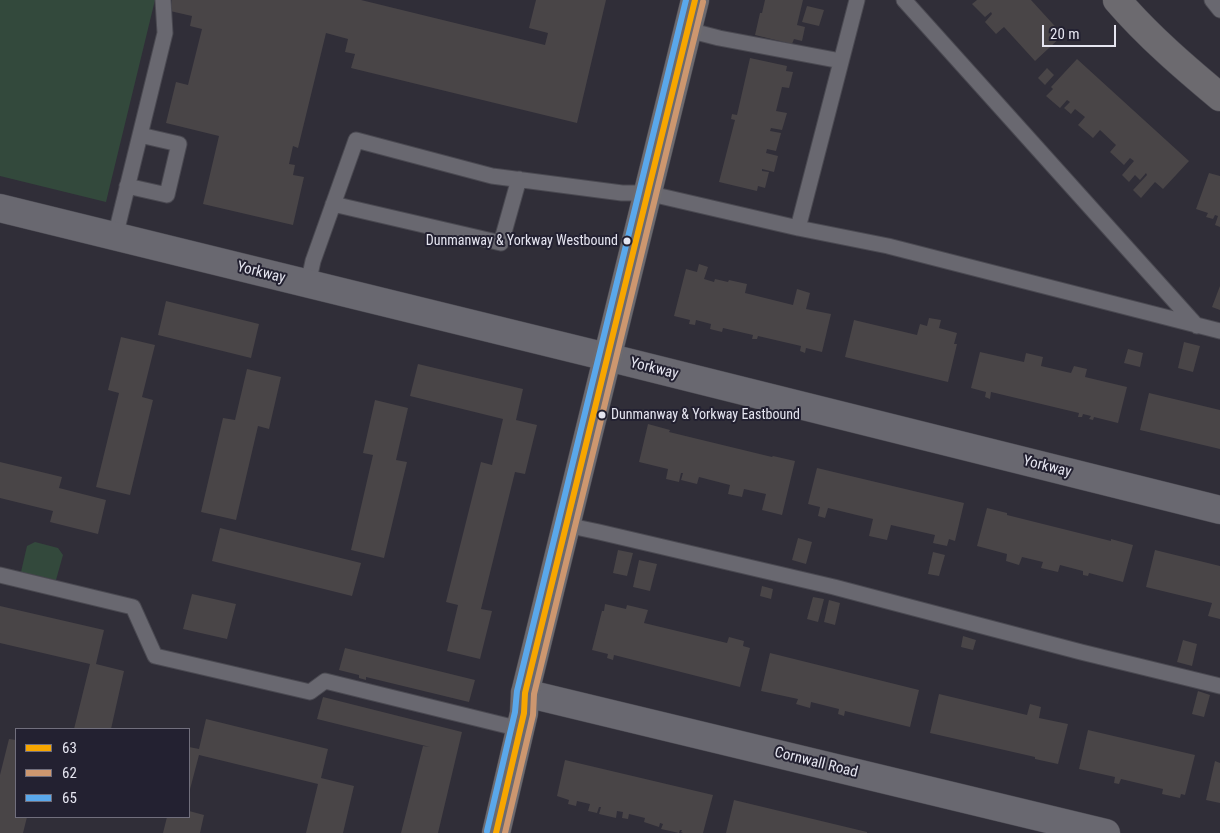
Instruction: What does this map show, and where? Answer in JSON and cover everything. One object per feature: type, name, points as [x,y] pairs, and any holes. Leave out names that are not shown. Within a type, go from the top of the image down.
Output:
[{"type":"street","points":[[496,833],[524,713],[525,693],[695,0]]},
{"type":"street","points":[[1117,0],[1179,63],[1220,96]]},
{"type":"street","name":"Yorkway","points":[[0,208],[1220,510]]},
{"type":"street","name":"Cornwall Road","points":[[525,693],[1106,833]]},
{"type":"lane","points":[[114,237],[165,33],[163,0]]},
{"type":"lane","points":[[798,228],[857,0]]},
{"type":"lane","points":[[904,0],[1197,326]]},
{"type":"lane","points":[[1212,0],[1220,10]]},
{"type":"lane","points":[[688,30],[728,40],[841,61]]},
{"type":"lane","points":[[127,186],[167,195],[179,144],[140,135]]},
{"type":"lane","points":[[308,284],[313,261],[356,140],[492,176],[622,194],[647,193],[798,228],[888,246],[1220,331]]},
{"type":"lane","points":[[333,204],[501,243],[519,180]]},
{"type":"lane","points":[[566,526],[834,587],[1081,652],[1220,686]]},
{"type":"lane","points":[[0,575],[133,607],[155,656],[310,692],[325,681],[520,729]]},
{"type":"green space","points":[[0,0],[155,0],[106,202],[0,176]]},
{"type":"green space","points":[[35,542],[58,548],[63,555],[56,580],[21,572],[27,546]]},
{"type":"building","points":[[172,0],[361,0],[545,45],[548,33],[529,28],[536,0],[606,0],[577,123],[351,68],[355,54],[345,52],[348,39],[326,33],[298,148],[293,146],[289,164],[295,165],[293,175],[304,177],[293,225],[203,204],[219,136],[166,123],[176,82],[188,85],[202,29],[190,26],[192,16],[170,11]]},
{"type":"building","points":[[765,0],[803,0],[797,25],[805,27],[802,41],[794,39],[792,44],[755,35]]},
{"type":"building","points":[[977,0],[1031,0],[1063,35],[1035,61],[1004,27],[996,34],[985,22],[992,14],[991,12],[985,17],[972,4]]},
{"type":"building","points":[[807,6],[824,10],[819,26],[802,22]]},
{"type":"building","points":[[750,58],[787,66],[786,71],[793,72],[789,88],[782,87],[776,111],[787,113],[782,130],[771,128],[770,131],[781,133],[776,151],[767,149],[766,153],[778,156],[774,172],[762,169],[762,171],[769,172],[765,188],[758,186],[757,191],[719,182],[735,120],[731,119],[732,114],[737,115]]},
{"type":"building","points":[[1077,59],[1189,161],[1163,189],[1155,182],[1141,198],[1133,190],[1147,175],[1146,173],[1140,180],[1135,175],[1129,182],[1122,175],[1134,161],[1130,158],[1124,165],[1110,152],[1116,145],[1100,130],[1093,138],[1078,125],[1085,117],[1075,109],[1071,114],[1064,108],[1070,102],[1067,100],[1060,108],[1046,96],[1053,89],[1051,87]]},
{"type":"building","points":[[1047,68],[1054,75],[1045,85],[1038,78]]},
{"type":"building","points":[[1209,173],[1220,176],[1220,227],[1215,225],[1218,216],[1215,215],[1213,219],[1206,217],[1208,213],[1196,209]]},
{"type":"building","points":[[699,264],[708,267],[704,279],[714,282],[715,279],[728,282],[729,280],[747,284],[745,293],[793,305],[797,289],[810,293],[806,309],[831,314],[822,352],[806,348],[805,353],[800,351],[801,346],[758,336],[757,339],[752,339],[753,335],[723,328],[722,332],[710,329],[711,324],[696,320],[695,325],[689,324],[690,320],[674,316],[686,269],[697,272]]},
{"type":"building","points":[[1220,286],[1220,310],[1212,307]]},
{"type":"building","points":[[166,301],[259,324],[251,358],[158,335]]},
{"type":"building","points":[[929,318],[941,320],[939,328],[957,333],[954,344],[957,344],[948,382],[845,357],[854,320],[917,335],[920,324],[927,326]]},
{"type":"building","points":[[121,337],[155,345],[142,397],[153,400],[130,495],[96,487],[119,393],[108,390]]},
{"type":"building","points":[[1184,342],[1200,346],[1193,372],[1178,368]]},
{"type":"building","points":[[1128,349],[1143,353],[1140,367],[1124,363]]},
{"type":"building","points":[[980,352],[1024,362],[1026,353],[1043,357],[1041,366],[1071,373],[1074,366],[1087,369],[1085,377],[1127,387],[1118,423],[1094,417],[1093,420],[1089,419],[1091,416],[1083,414],[1082,417],[1078,417],[1079,413],[991,392],[990,399],[985,397],[986,392],[971,388]]},
{"type":"building","points":[[418,364],[523,389],[516,420],[537,425],[525,474],[515,472],[481,609],[492,611],[480,659],[447,651],[458,605],[446,602],[481,462],[492,465],[503,419],[410,396]]},
{"type":"building","points":[[247,369],[281,377],[269,429],[258,426],[236,520],[201,512],[223,418],[235,420]]},
{"type":"building","points":[[1149,393],[1220,410],[1220,449],[1140,430]]},
{"type":"building","points":[[375,400],[408,408],[396,460],[407,462],[384,558],[351,550],[373,455],[363,453]]},
{"type":"building","points":[[648,424],[670,430],[669,432],[795,461],[782,515],[762,510],[766,494],[744,489],[742,497],[728,494],[730,485],[699,477],[697,484],[681,480],[683,473],[681,473],[679,482],[666,479],[668,469],[639,462]]},
{"type":"building","points":[[0,462],[62,477],[59,488],[106,500],[98,534],[50,522],[53,511],[0,498]]},
{"type":"building","points":[[817,468],[964,503],[955,541],[949,539],[947,546],[933,543],[935,535],[891,525],[887,540],[869,536],[873,519],[828,508],[825,518],[818,516],[820,507],[808,504]]},
{"type":"building","points":[[987,508],[1007,513],[1007,515],[1133,545],[1123,582],[1089,573],[1088,576],[1083,575],[1083,571],[1060,565],[1058,572],[1041,568],[1043,562],[1022,557],[1019,565],[1006,561],[1007,554],[977,546]]},
{"type":"building","points":[[220,528],[361,563],[352,596],[212,561]]},
{"type":"building","points":[[798,538],[812,542],[806,564],[792,560]]},
{"type":"building","points":[[618,550],[633,553],[627,576],[613,573]]},
{"type":"building","points":[[1155,550],[1220,566],[1220,619],[1208,616],[1212,603],[1146,587]]},
{"type":"building","points":[[933,552],[945,555],[939,576],[928,574]]},
{"type":"building","points":[[639,560],[657,564],[650,591],[633,587]]},
{"type":"building","points":[[762,586],[773,589],[771,599],[760,596]]},
{"type":"building","points":[[192,594],[236,604],[227,639],[183,629]]},
{"type":"building","points":[[813,597],[824,599],[818,622],[807,619]]},
{"type":"building","points":[[829,600],[840,603],[835,625],[824,622]]},
{"type":"building","points":[[605,604],[626,609],[627,605],[648,610],[644,623],[727,643],[729,637],[744,641],[743,646],[750,648],[740,687],[614,655],[613,660],[607,658],[608,654],[592,650]]},
{"type":"building","points":[[0,606],[104,630],[96,664],[124,671],[111,728],[74,728],[90,664],[0,643]]},
{"type":"building","points":[[963,636],[976,640],[973,650],[961,647]]},
{"type":"building","points":[[1183,640],[1197,644],[1192,666],[1177,662]]},
{"type":"building","points":[[345,648],[475,680],[469,702],[366,677],[366,680],[359,678],[359,675],[339,670]]},
{"type":"building","points":[[770,653],[919,690],[910,727],[845,711],[844,716],[838,714],[839,709],[811,702],[810,708],[796,704],[798,699],[761,691]]},
{"type":"building","points":[[1198,691],[1210,695],[1204,717],[1192,714]]},
{"type":"building","points":[[939,694],[1027,715],[1030,704],[1041,707],[1039,718],[1068,724],[1058,764],[930,733]]},
{"type":"building","points":[[323,697],[462,732],[438,833],[401,833],[423,746],[430,747],[317,719]]},
{"type":"building","points":[[206,719],[328,749],[321,778],[354,786],[343,833],[306,833],[318,784],[199,755],[190,789],[190,747],[199,749]]},
{"type":"building","points":[[1088,730],[1195,755],[1185,795],[1181,794],[1180,798],[1162,794],[1163,789],[1121,779],[1119,784],[1114,783],[1115,777],[1079,769]]},
{"type":"building","points":[[9,739],[15,740],[15,818],[27,818],[23,833],[0,833],[0,775]]},
{"type":"building","points":[[565,760],[713,795],[703,833],[683,833],[680,830],[679,833],[661,829],[663,824],[660,823],[659,827],[644,822],[645,818],[629,814],[628,819],[622,818],[623,812],[617,811],[616,818],[599,814],[601,807],[599,807],[597,813],[588,811],[590,804],[577,801],[576,806],[568,804],[569,800],[557,796]]},
{"type":"building","points":[[1215,761],[1220,763],[1220,803],[1206,800]]},
{"type":"building","points":[[734,800],[867,832],[867,833],[726,833]]},
{"type":"building","points":[[190,811],[204,815],[200,833],[163,833],[167,818],[190,818]]},
{"type":"transit line","name":"65","points":[[487,831],[515,712],[517,691],[686,0]]},
{"type":"transit line","name":"63","points":[[496,833],[524,713],[525,693],[695,0]]},
{"type":"transit line","name":"62","points":[[505,833],[533,715],[534,694],[703,2]]},
{"type":"place","name":"Dunmanway & Yorkway Westbound","points":[[627,241]]},
{"type":"place","name":"Dunmanway & Yorkway Eastbound","points":[[602,415]]}]
